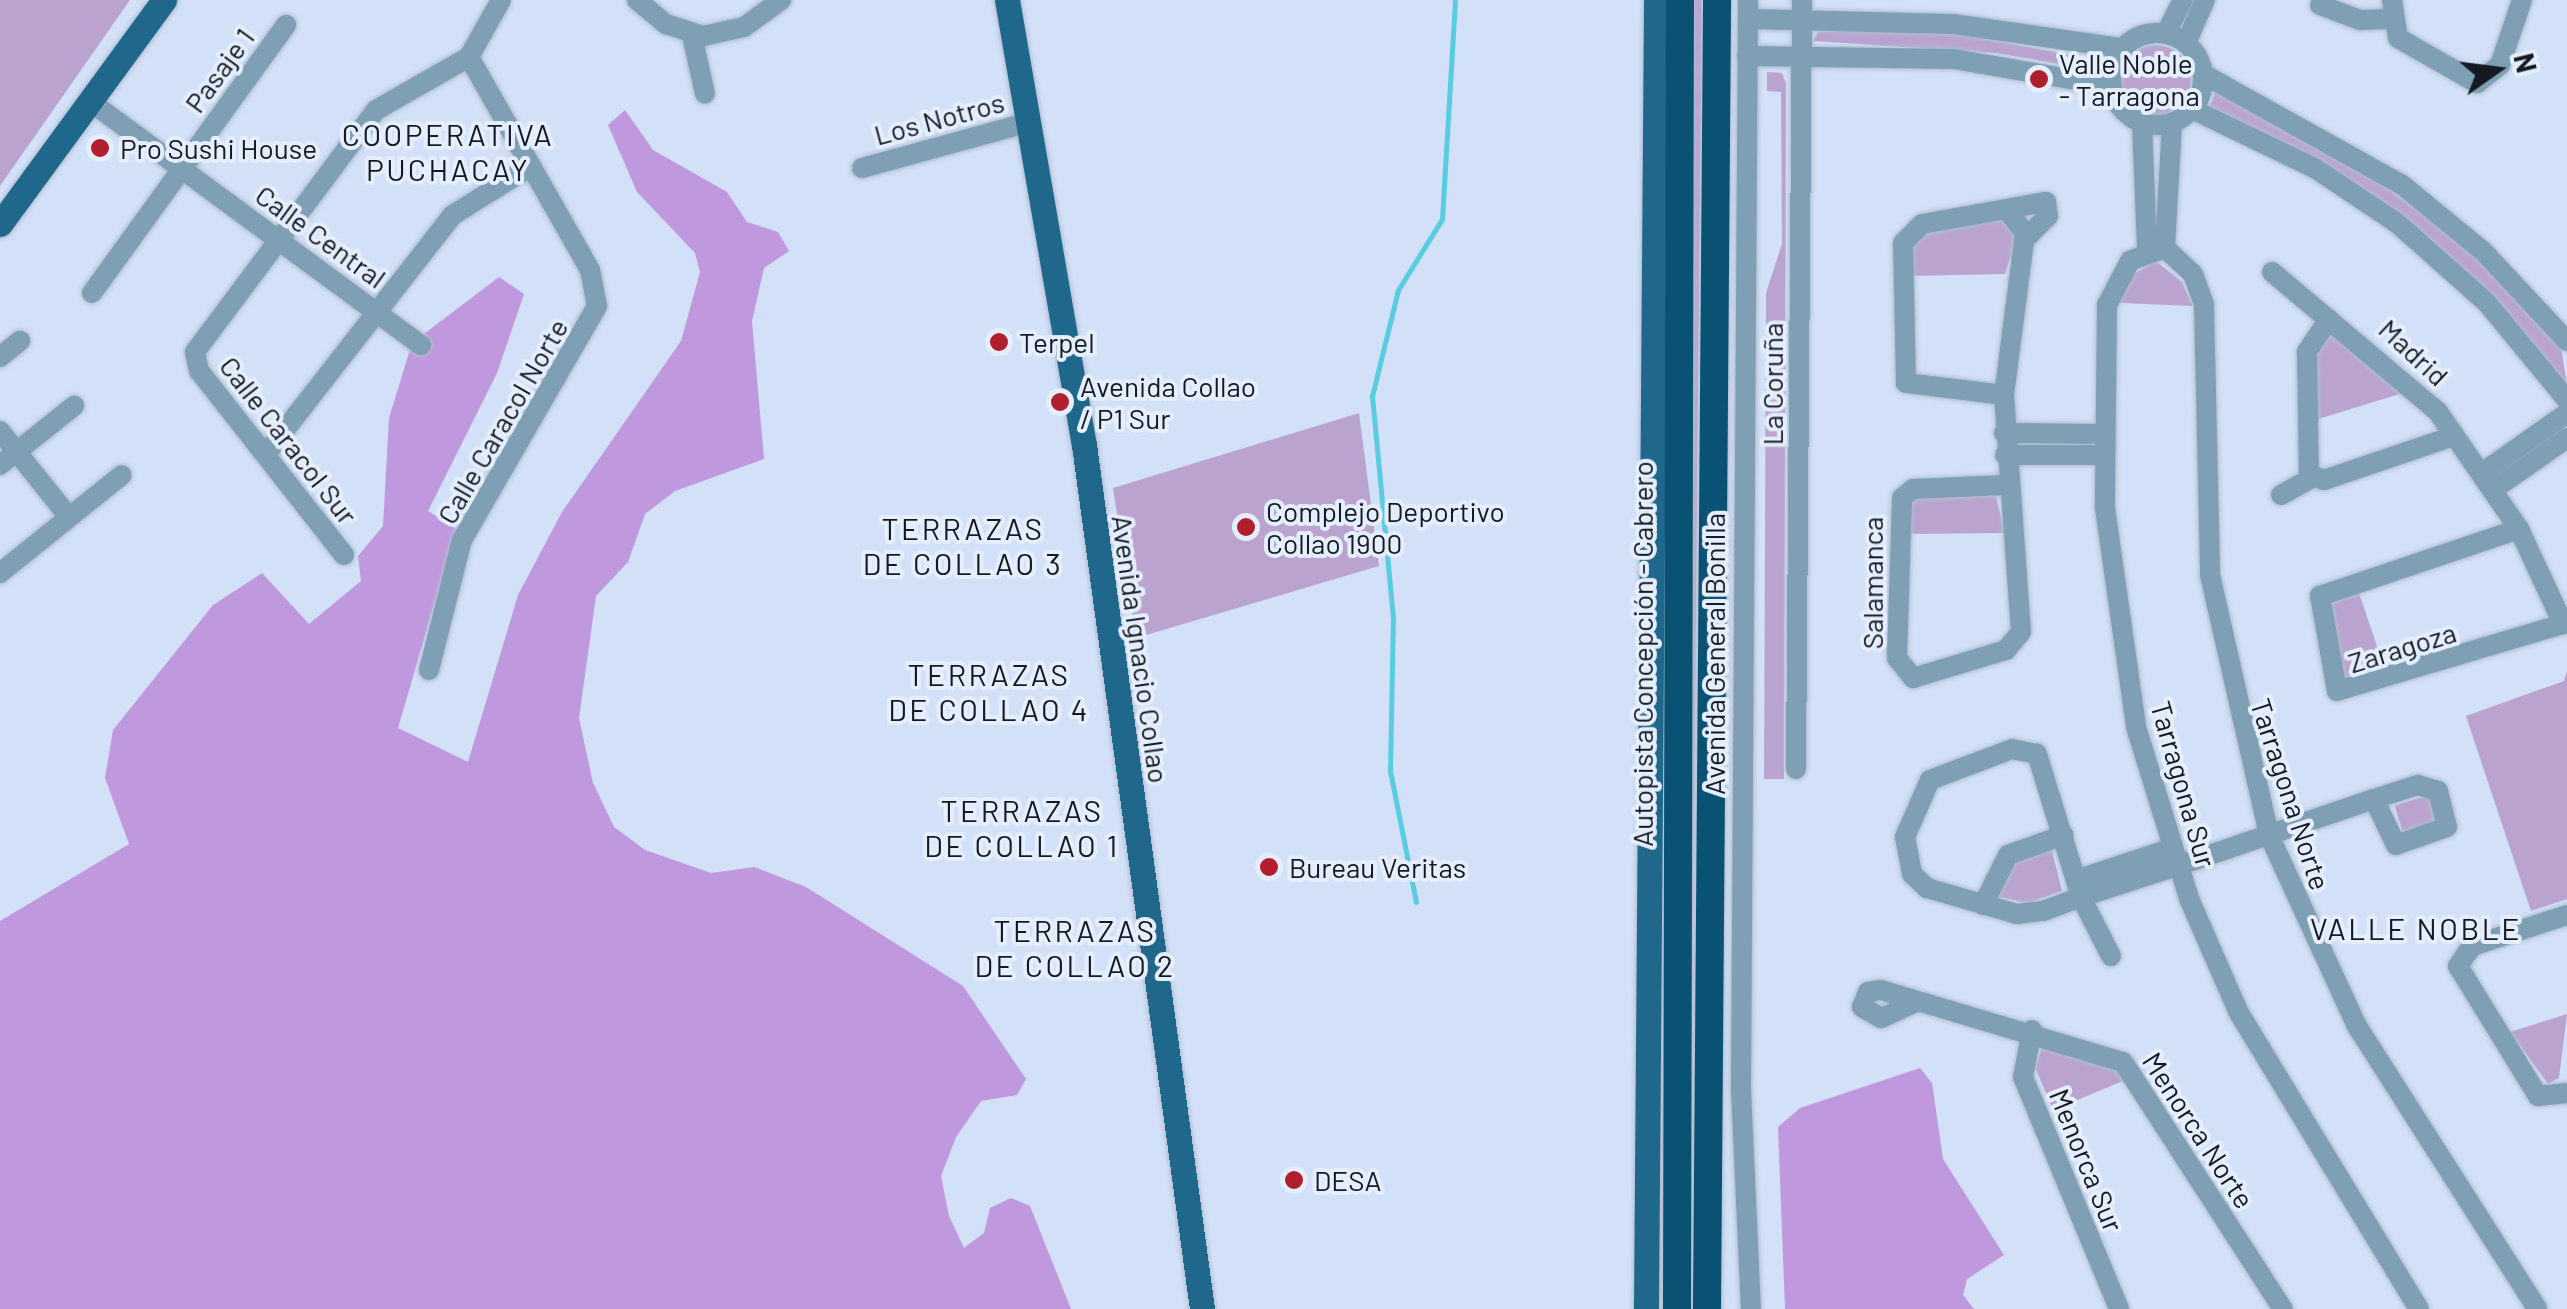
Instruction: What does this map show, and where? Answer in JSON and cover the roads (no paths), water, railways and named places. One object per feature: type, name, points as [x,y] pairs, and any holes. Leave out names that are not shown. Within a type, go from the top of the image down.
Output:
[{"type":"highway","name":"Autopista Concepción - Cabrero","points":[[1677,1309],[1680,0]]},
{"type":"highway","points":[[1707,1309],[1717,0]]},
{"type":"main road","points":[[0,224],[164,0]]},
{"type":"main road","name":"Avenida Ignacio Collao","points":[[1007,0],[1030,122],[1202,1309]]},
{"type":"main road","points":[[1646,1309],[1656,0]]},
{"type":"street","points":[[279,238],[384,102],[469,57],[501,0]]},
{"type":"street","points":[[637,0],[692,35],[735,32],[780,0]]},
{"type":"street","points":[[1748,10],[1802,10],[1952,24],[2122,48],[2166,33],[2184,0]]},
{"type":"street","points":[[2186,43],[2205,0]]},
{"type":"street","points":[[2320,5],[2391,10],[2404,42],[2477,82],[2500,65],[2522,0]]},
{"type":"street","name":"Avenida General Bonilla","points":[[1748,10],[1742,1090],[1750,1309]]},
{"type":"street","name":"La Coruña","points":[[1796,769],[1802,10]]},
{"type":"street","name":"Pasaje 1","points":[[92,293],[286,25]]},
{"type":"street","points":[[2166,33],[2186,43],[2203,74],[2401,184],[2482,250],[2567,342]]},
{"type":"street","points":[[692,35],[705,94]]},
{"type":"street","points":[[2111,86],[2122,48]]},
{"type":"street","points":[[1747,56],[1954,59],[2111,86],[2142,122],[2156,248]]},
{"type":"street","name":"Calle Caracol Norte","points":[[429,670],[462,540],[597,306],[594,278],[469,57]]},
{"type":"street","points":[[2142,122],[2172,122],[2192,109],[2203,74]]},
{"type":"street","name":"Calle Central","points":[[91,102],[421,346]]},
{"type":"street","points":[[2192,109],[2316,169],[2397,223],[2487,303],[2567,400]]},
{"type":"street","name":"Los Notros","points":[[862,168],[1030,122]]},
{"type":"street","points":[[2156,248],[2172,122]]},
{"type":"street","points":[[266,454],[461,207],[531,166]]},
{"type":"street","name":"Salamanca","points":[[2004,395],[1906,382],[1902,248],[1917,226],[2048,204],[2048,216],[2024,239],[2004,395],[2005,486],[2020,637],[2006,650],[1913,678],[1898,658],[1902,498],[1914,489],[2005,486]]},
{"type":"street","points":[[2008,212],[2024,239]]},
{"type":"street","name":"Calle Caracol Sur","points":[[279,238],[194,357],[344,555]]},
{"type":"street","name":"Tarragona Sur","points":[[2156,248],[2107,298],[2103,444],[2125,672],[2175,858],[2260,1052],[2419,1309]]},
{"type":"street","name":"Tarragona Norte","points":[[2156,248],[2193,274],[2204,305],[2210,575],[2269,835],[2357,1026],[2537,1309]]},
{"type":"street","name":"Madrid","points":[[2272,272],[2405,378],[2488,481]]},
{"type":"street","points":[[2314,477],[2307,352],[2329,319]]},
{"type":"street","points":[[0,357],[20,341]]},
{"type":"street","points":[[8,458],[74,406]]},
{"type":"street","points":[[2488,481],[2567,413]]},
{"type":"street","points":[[0,431],[8,458],[69,517]]},
{"type":"street","points":[[2004,433],[2103,444]]},
{"type":"street","points":[[2281,496],[2314,477],[2454,436]]},
{"type":"street","points":[[2488,481],[2567,438]]},
{"type":"street","points":[[2004,455],[2103,444]]},
{"type":"street","points":[[0,573],[122,476]]},
{"type":"street","name":"Zaragoza","points":[[2488,481],[2518,529],[2562,624],[2337,691],[2320,596],[2518,529]]},
{"type":"street","points":[[2111,956],[2079,888],[2033,751],[2012,749],[1930,780],[1913,807],[1908,867],[1928,888],[2028,914],[2079,888],[2175,858],[2269,835],[2374,800]]},
{"type":"street","points":[[1983,904],[2008,855],[2064,835]]},
{"type":"street","points":[[2567,915],[2472,946],[2458,966],[2535,1092],[2553,1100],[2567,1093]]},
{"type":"street","name":"Menorca Norte","points":[[1916,1002],[2032,1030],[2123,1062],[2283,1309]]},
{"type":"street","name":"Menorca Sur","points":[[2032,1030],[2023,1078],[2119,1309]]},
{"type":"waterway","points":[[1416,902],[1390,771],[1393,618],[1372,396],[1398,290],[1442,219],[1455,0]]},
{"type":"place","name":"Valle Noble - Tarragona","points":[[2039,79]]},
{"type":"place","name":"Pro Sushi House","points":[[100,148]]},
{"type":"place","name":"Terpel","points":[[999,342]]},
{"type":"place","name":"Avenida Collao / P1 Sur","points":[[1060,402]]},
{"type":"place","name":"Complejo Deportivo Collao 1900","points":[[1246,527]]},
{"type":"place","name":"Bureau Veritas","points":[[1269,867]]},
{"type":"place","name":"DESA","points":[[1294,1180]]},
{"type":"district","name":"COOPERATIVA PUCHACAY","points":[[448,151]]},
{"type":"district","name":"TERRAZAS DE COLLAO 3","points":[[963,545]]},
{"type":"district","name":"TERRAZAS DE COLLAO 4","points":[[989,691]]},
{"type":"district","name":"TERRAZAS DE COLLAO 1","points":[[1022,827]]},
{"type":"district","name":"VALLE NOBLE","points":[[2416,928]]},
{"type":"district","name":"TERRAZAS DE COLLAO 2","points":[[1075,947]]}]
